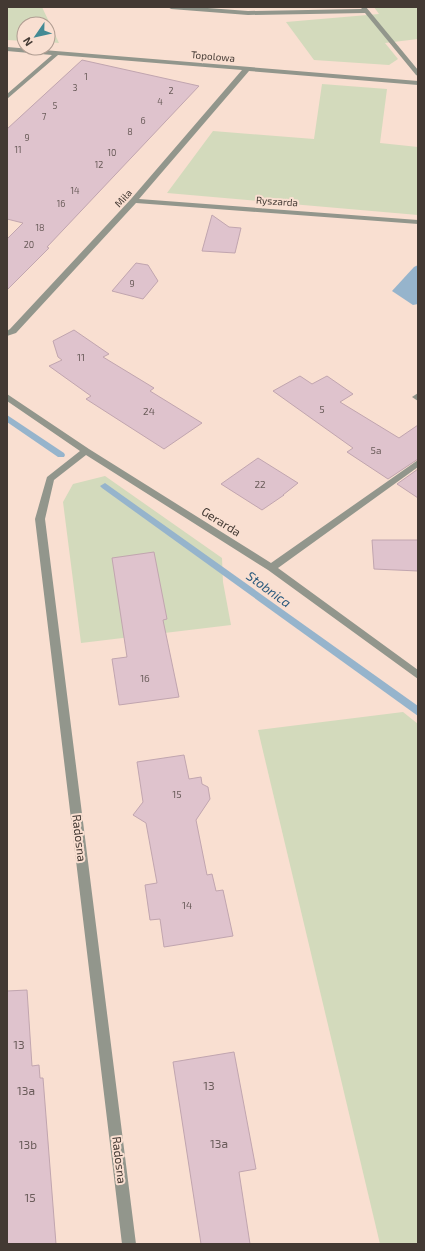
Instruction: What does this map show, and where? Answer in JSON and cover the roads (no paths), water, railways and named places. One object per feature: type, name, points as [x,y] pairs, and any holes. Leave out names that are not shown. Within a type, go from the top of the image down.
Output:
[{"type":"street","points":[[171,7],[248,13],[365,9],[418,74]]},
{"type":"street","name":"Topolowa","points":[[7,49],[418,83]]},
{"type":"street","points":[[7,97],[57,53]]},
{"type":"street","name":"Miła","points":[[7,334],[13,331],[134,200],[247,69]]},
{"type":"street","name":"Ryszarda","points":[[134,200],[418,222]]},
{"type":"street","name":"Gerarda","points":[[7,397],[86,451],[271,568],[418,675]]},
{"type":"street","name":"Radosna","points":[[86,451],[50,479],[40,519],[129,1244]]},
{"type":"street","points":[[271,568],[418,463]]},
{"type":"water","points":[[418,265],[418,304],[413,305],[392,291],[414,267]]},
{"type":"waterway","name":"Stobnica","points":[[7,418],[61,455]]},
{"type":"waterway","name":"Stobnica","points":[[105,486],[418,712]]}]
